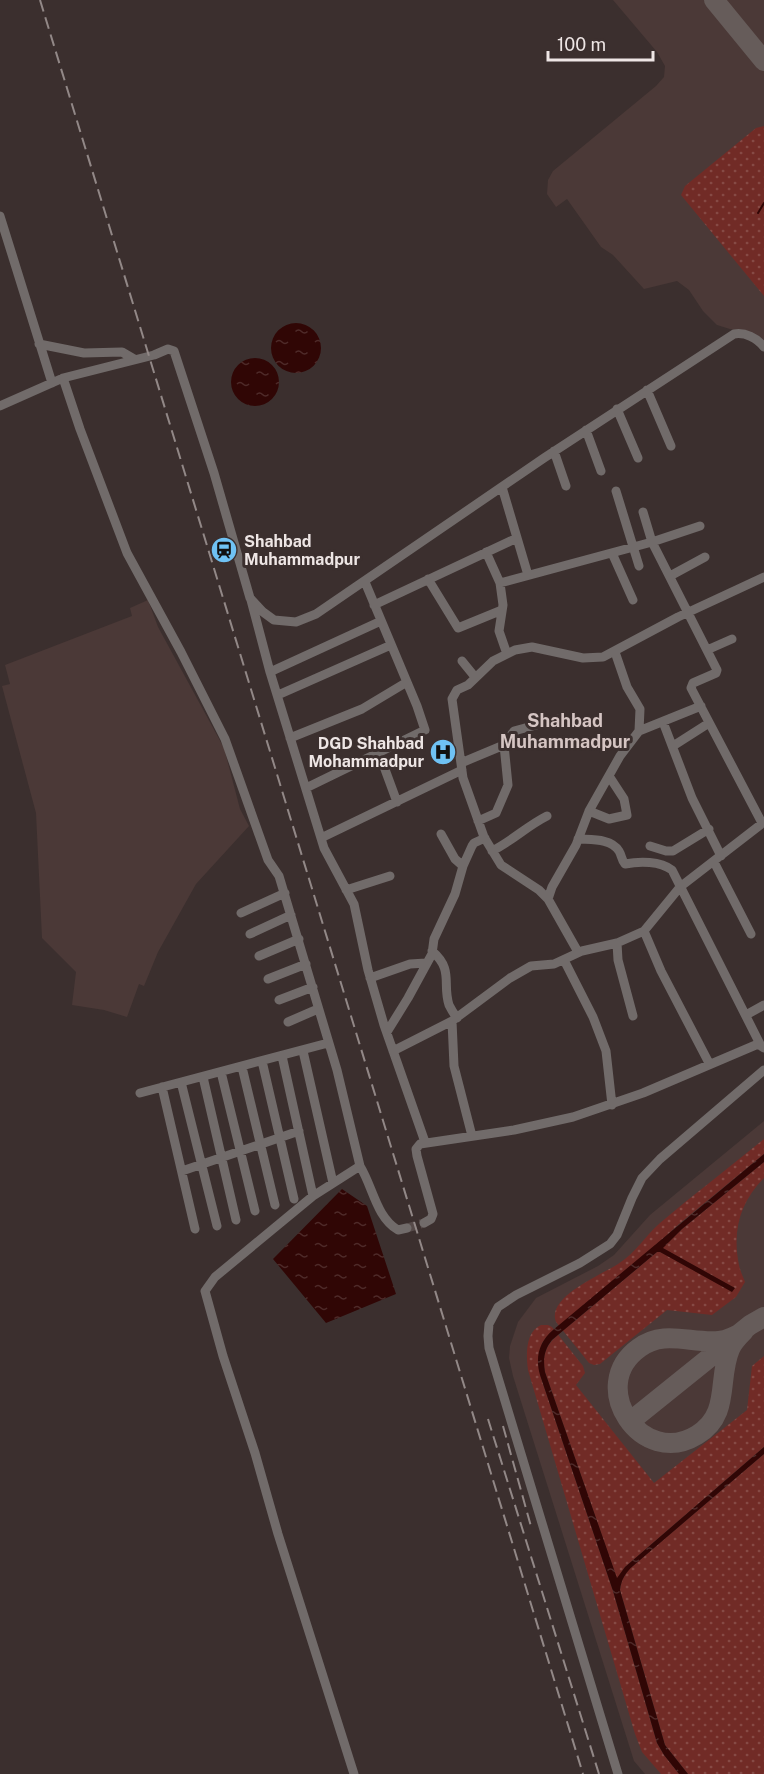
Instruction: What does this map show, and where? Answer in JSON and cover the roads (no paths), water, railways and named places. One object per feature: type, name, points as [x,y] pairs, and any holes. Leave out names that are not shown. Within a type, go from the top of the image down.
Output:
[{"type":"street","points":[[0,216],[52,382]]},
{"type":"street","points":[[250,598],[274,620],[296,622],[316,614],[554,451],[734,334],[741,333],[754,338],[764,347]]},
{"type":"street","points":[[39,344],[84,353],[122,352],[134,359]]},
{"type":"street","points":[[0,406],[63,378],[154,355],[168,349],[174,351],[214,473],[270,672],[321,838],[355,909],[370,978],[424,1142]]},
{"type":"street","points":[[63,378],[126,553],[181,652],[225,739],[268,860],[279,876],[337,1070],[360,1166],[388,1224],[398,1230],[407,1228]]},
{"type":"street","points":[[647,390],[671,446]]},
{"type":"street","points":[[617,409],[638,458]]},
{"type":"street","points":[[586,430],[601,471]]},
{"type":"street","points":[[554,451],[566,486]]},
{"type":"street","points":[[502,487],[528,575]]},
{"type":"street","points":[[616,491],[639,566]]},
{"type":"street","points":[[393,1051],[454,1019],[531,966],[554,964],[578,952],[617,943],[644,931],[680,888],[763,822],[691,687],[693,683],[717,672],[652,542],[643,512]]},
{"type":"street","points":[[500,583],[633,548],[700,525]]},
{"type":"street","points":[[374,604],[517,538]]},
{"type":"street","points":[[486,552],[500,583],[502,610],[499,631],[507,654]]},
{"type":"street","points":[[612,553],[633,600]]},
{"type":"street","points":[[669,576],[705,557]]},
{"type":"street","points":[[578,952],[548,899],[501,865],[485,838],[463,778],[452,699],[457,690],[468,685],[493,660],[507,654],[526,647],[583,658],[603,657],[689,612],[764,578]]},
{"type":"street","points":[[428,579],[458,628],[502,610]]},
{"type":"street","points":[[306,788],[425,731],[365,582]]},
{"type":"street","points":[[270,672],[381,621]]},
{"type":"street","points":[[707,650],[732,639]]},
{"type":"street","points":[[278,695],[391,645]]},
{"type":"street","points":[[615,652],[627,687],[640,709],[639,731]]},
{"type":"street","points":[[462,661],[475,677]]},
{"type":"street","points":[[290,738],[362,709],[407,682]]},
{"type":"street","points":[[548,899],[578,839],[589,811],[624,750],[639,731],[701,706]]},
{"type":"street","points":[[321,838],[504,746],[514,731],[558,719]]},
{"type":"street","points":[[663,722],[692,798],[709,829],[717,859],[751,934]]},
{"type":"street","points":[[673,746],[709,723]]},
{"type":"street","points":[[478,821],[498,812],[508,788],[504,746]]},
{"type":"street","points":[[379,753],[398,801]]},
{"type":"street","points":[[589,811],[609,819],[627,815],[624,799],[609,776]]},
{"type":"street","points":[[492,851],[507,844],[533,823],[547,816]]},
{"type":"street","points":[[650,846],[673,851],[709,829]]},
{"type":"street","points":[[441,834],[455,859],[463,866]]},
{"type":"street","points":[[387,1032],[432,951],[434,939],[454,896],[463,866],[473,844],[485,838]]},
{"type":"street","points":[[424,1222],[433,1214],[417,1156],[416,1149],[420,1144],[568,1118],[612,1105],[709,1064],[762,1046],[670,867],[651,862],[625,864],[621,860],[619,850],[609,842],[578,839]]},
{"type":"street","points":[[346,890],[390,876]]},
{"type":"street","points":[[241,912],[285,893]]},
{"type":"street","points":[[250,934],[291,915]]},
{"type":"street","points":[[644,931],[663,975],[709,1064]]},
{"type":"street","points":[[259,956],[299,939]]},
{"type":"street","points":[[617,943],[618,960],[633,1016]]},
{"type":"street","points":[[432,951],[444,963],[448,978],[449,1003],[454,1019],[454,1066],[472,1136]]},
{"type":"street","points":[[564,960],[593,1017],[606,1051],[612,1105]]},
{"type":"street","points":[[370,978],[410,964],[426,963]]},
{"type":"street","points":[[268,979],[306,964]]},
{"type":"street","points":[[279,1000],[313,987]]},
{"type":"street","points":[[746,1015],[764,1005]]},
{"type":"street","points":[[288,1022],[318,1009]]},
{"type":"street","points":[[140,1093],[303,1051],[327,1038]]},
{"type":"street","points":[[303,1051],[333,1183]]},
{"type":"street","points":[[282,1056],[313,1196]]},
{"type":"street","points":[[262,1061],[294,1199]]},
{"type":"street","points":[[242,1066],[275,1205]]},
{"type":"street","points":[[618,1774],[489,1348],[489,1324],[498,1307],[516,1295],[580,1263],[610,1244],[617,1235],[642,1178],[660,1159],[764,1070]]},
{"type":"street","points":[[221,1072],[255,1211]]},
{"type":"street","points":[[203,1077],[236,1220]]},
{"type":"street","points":[[181,1082],[218,1227]]},
{"type":"street","points":[[162,1087],[195,1229]]},
{"type":"street","points":[[182,1171],[299,1131]]},
{"type":"street","points":[[354,1774],[223,1356],[205,1291],[215,1277],[313,1196],[360,1166]]},
{"type":"water","points":[[296,323],[305,325],[316,334],[321,348],[319,357],[310,368],[296,373],[287,371],[276,362],[271,348],[273,339],[282,328]]},
{"type":"water","points":[[250,358],[260,358],[272,365],[279,377],[279,387],[272,399],[260,406],[250,406],[235,395],[231,387],[231,377],[242,362]]},
{"type":"water","points":[[764,1154],[764,1162],[682,1229],[663,1248],[735,1288],[732,1292],[657,1252],[552,1340],[545,1355],[545,1372],[617,1578],[625,1567],[764,1447],[764,1454],[630,1568],[621,1586],[620,1590],[665,1745],[688,1774],[679,1774],[657,1743],[613,1591],[540,1375],[538,1356],[541,1345],[553,1330]]},
{"type":"water","points":[[342,1189],[367,1206],[396,1294],[326,1323],[273,1259]]},
{"type":"waterway","points":[[758,213],[764,203]]},
{"type":"tunnel","points":[[407,1228],[424,1223]]},
{"type":"railway","points":[[40,0],[583,1774]]},
{"type":"railway","points":[[488,1419],[599,1774]]},
{"type":"railway","points":[[503,1426],[532,1530]]},
{"type":"place","name":"Shahbad Muhammadpur","points":[[224,550]]},
{"type":"place","name":"DGD Shahbad Mohammadpur","points":[[443,752]]},
{"type":"district","name":"Shahbad Muhammadpur","points":[[565,731]]}]
